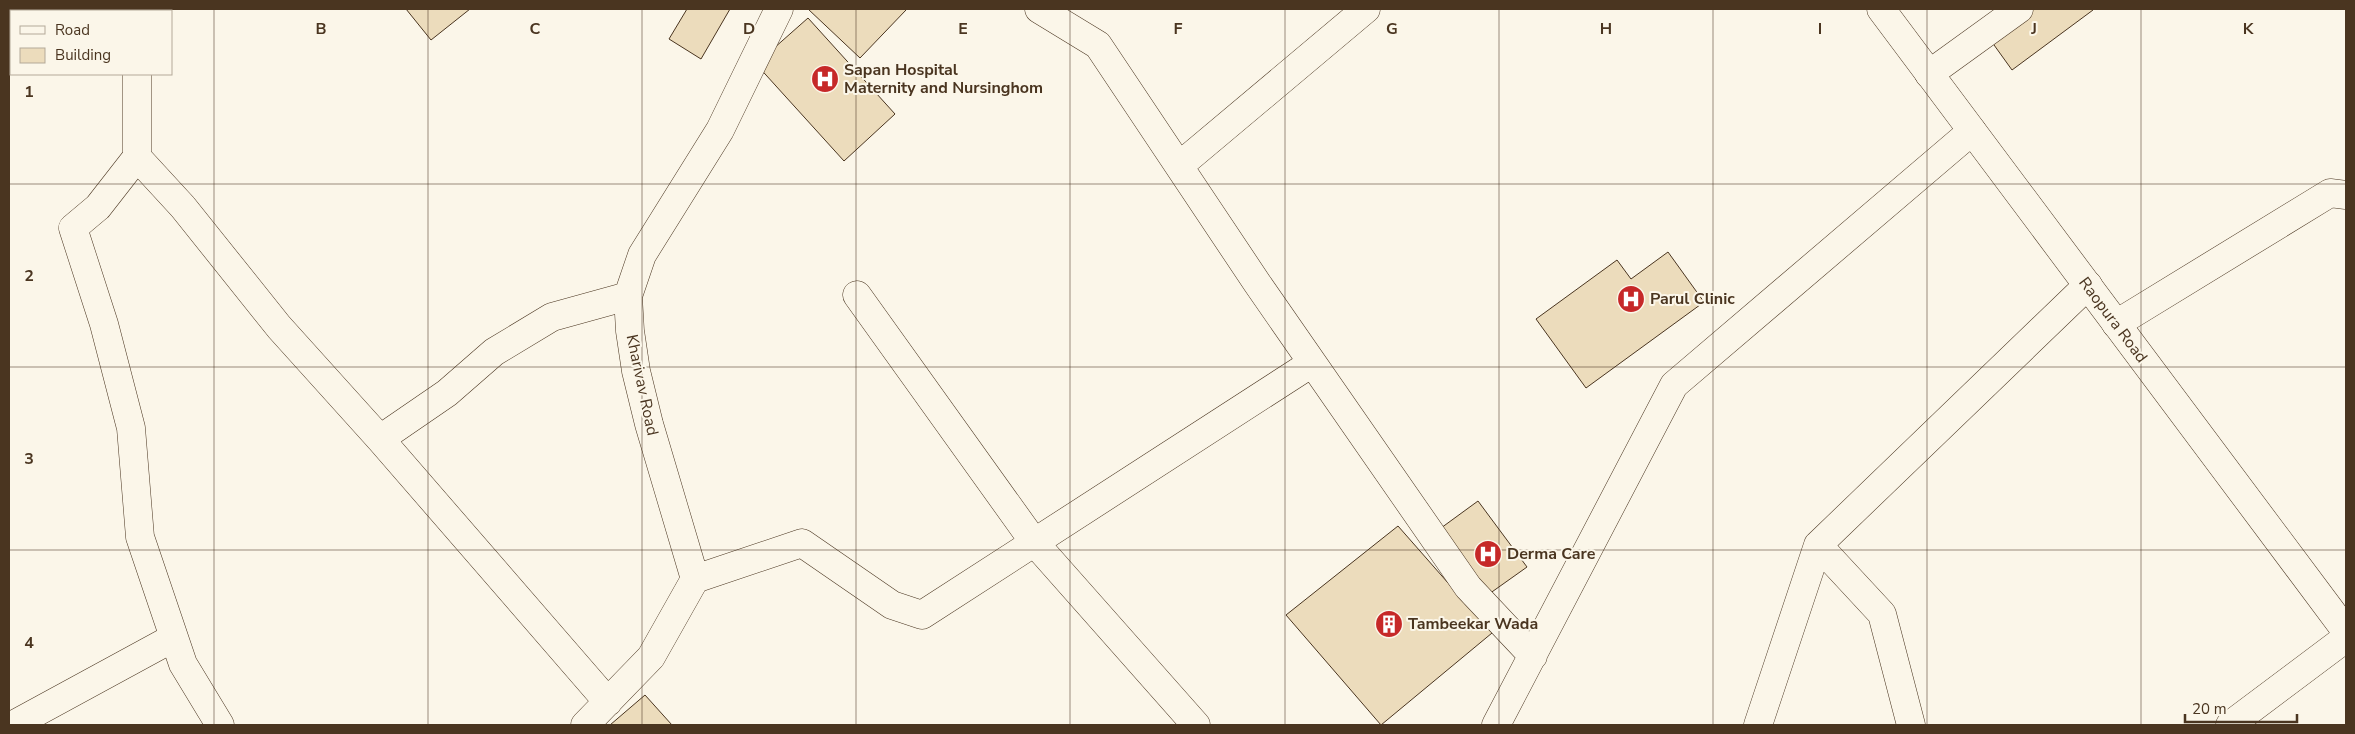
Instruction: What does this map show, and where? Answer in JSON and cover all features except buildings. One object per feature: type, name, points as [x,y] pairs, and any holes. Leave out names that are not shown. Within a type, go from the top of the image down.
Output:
[{"type":"street","name":"Kharivav Road","points":[[695,579],[640,389],[630,331],[628,296],[642,256],[720,130],[779,9]]},
{"type":"street","points":[[1039,9],[1098,45],[1312,363],[1468,587],[1532,656]]},
{"type":"street","points":[[1179,166],[1366,9]]},
{"type":"street","name":"Raopura Road","points":[[1881,9],[2346,631]]},
{"type":"street","points":[[1929,74],[2019,9]]},
{"type":"street","points":[[137,75],[137,157],[98,207],[73,228],[104,324],[131,428],[140,537],[182,664],[220,725]]},
{"type":"street","points":[[1496,725],[1674,385],[1972,131]]},
{"type":"street","points":[[137,157],[183,206],[279,327],[380,439],[608,702]]},
{"type":"street","points":[[2116,324],[2330,192],[2346,195]]},
{"type":"street","points":[[1758,725],[1818,545],[2088,285]]},
{"type":"street","points":[[857,295],[1034,542],[1196,725]]},
{"type":"street","points":[[380,439],[447,393],[494,352],[552,317],[628,296]]},
{"type":"street","points":[[585,725],[652,657],[695,579],[802,543],[892,605],[922,615],[1312,363]]},
{"type":"street","points":[[1818,545],[1882,614],[1910,725]]},
{"type":"street","points":[[13,725],[173,638]]},
{"type":"street","points":[[2230,725],[2346,638]]},
{"type":"place","name":"Sapan Hospital Maternity and Nursinghom","points":[[825,79]]},
{"type":"place","name":"Parul Clinic","points":[[1631,299]]},
{"type":"place","name":"Derma Care","points":[[1488,554]]},
{"type":"place","name":"Tambeekar Wada","points":[[1389,624]]}]
